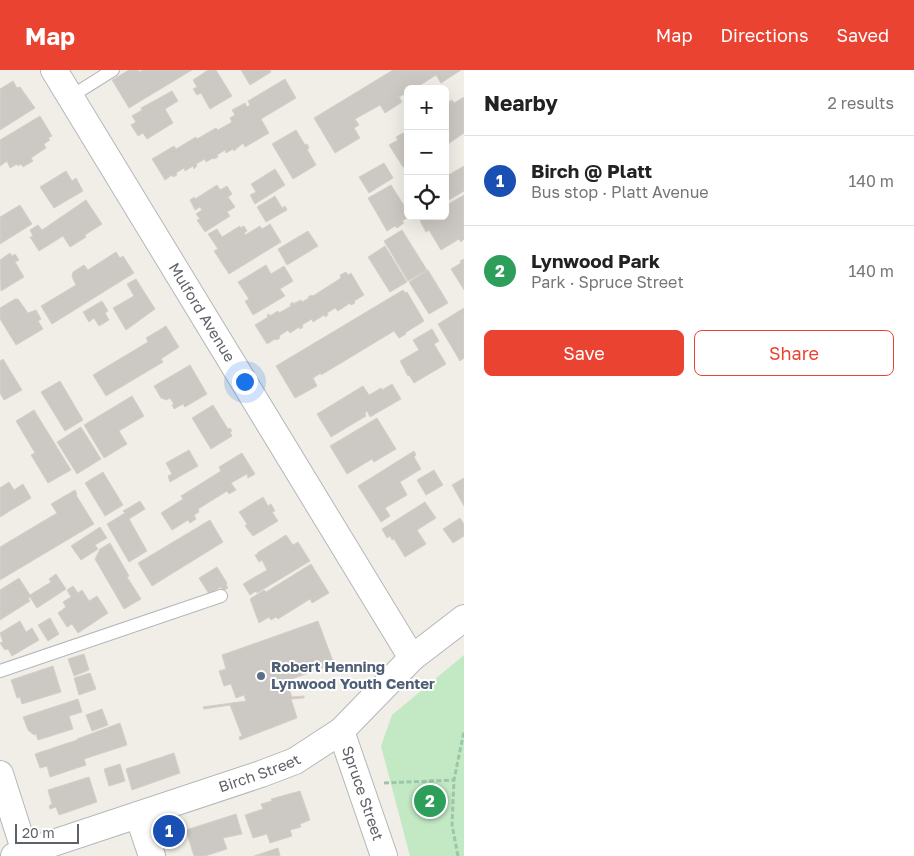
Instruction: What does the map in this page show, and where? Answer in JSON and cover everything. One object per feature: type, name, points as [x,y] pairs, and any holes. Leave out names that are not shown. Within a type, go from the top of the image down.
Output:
[{"type":"street","name":"Mulford Avenue","points":[[54,70],[412,658]]},
{"type":"street","name":"Birch Street","points":[[20,854],[295,761],[341,731],[412,658],[464,618]]},
{"type":"street","name":"Spruce Street","points":[[341,731],[384,856]]},
{"type":"street","points":[[0,774],[20,854]]},
{"type":"street","points":[[138,815],[152,856]]},
{"type":"lane","points":[[70,97],[113,70]]},
{"type":"lane","points":[[0,671],[220,596]]},
{"type":"path","points":[[458,856],[452,825],[454,780],[464,730]]},
{"type":"path","points":[[383,783],[454,780]]},
{"type":"green space","points":[[464,655],[464,856],[410,856],[381,746],[392,715]]},
{"type":"building","points":[[129,70],[138,70],[139,72],[143,70],[192,70],[129,108],[112,80]]},
{"type":"building","points":[[208,70],[216,70],[232,96],[210,109],[201,93],[197,95],[193,89],[197,87],[193,80]]},
{"type":"building","points":[[241,70],[270,70],[271,72],[250,85]]},
{"type":"building","points":[[393,70],[461,70],[441,83],[436,75],[420,85],[404,85],[404,94],[399,97],[402,102],[385,113],[380,105],[355,119],[359,125],[354,128],[360,138],[335,153],[314,118]]},
{"type":"building","points":[[285,79],[296,98],[261,119],[269,133],[245,147],[243,143],[234,151],[233,149],[226,153],[225,150],[214,159],[206,162],[205,159],[196,164],[197,166],[194,169],[193,166],[185,171],[184,168],[176,173],[177,175],[173,177],[172,175],[165,180],[152,159],[174,146],[176,149],[196,137],[197,139],[216,128],[218,130],[232,122],[230,118],[235,115],[232,110],[245,103],[247,107],[250,105],[248,101]]},
{"type":"building","points":[[13,81],[17,88],[20,87],[35,108],[0,130],[0,89]]},
{"type":"building","points":[[172,91],[178,101],[165,109],[173,123],[147,139],[143,133],[138,136],[131,125],[136,122],[132,116],[142,110],[141,108]]},
{"type":"building","points":[[464,97],[464,133],[449,143],[449,102],[452,100],[454,103]]},
{"type":"building","points":[[40,116],[52,136],[44,144],[46,148],[31,158],[33,161],[23,167],[21,164],[18,166],[17,164],[10,168],[7,161],[0,166],[0,140]]},
{"type":"building","points":[[296,130],[305,145],[307,144],[309,148],[307,149],[316,165],[293,179],[272,144]]},
{"type":"building","points":[[403,133],[404,134],[403,167],[389,145],[398,140],[396,137]]},
{"type":"building","points":[[384,163],[393,178],[369,193],[359,177]]},
{"type":"building","points":[[464,166],[464,191],[449,200],[449,175]]},
{"type":"building","points":[[275,169],[285,185],[255,204],[250,195],[256,192],[251,184]]},
{"type":"building","points":[[66,171],[72,181],[76,178],[83,191],[54,208],[40,187]]},
{"type":"building","points":[[217,185],[220,190],[227,186],[232,194],[228,197],[235,207],[227,212],[230,216],[205,232],[197,220],[200,219],[196,214],[202,210],[200,207],[195,210],[190,200],[194,197],[195,199]]},
{"type":"building","points":[[391,185],[404,206],[404,220],[402,221],[404,223],[397,228],[395,226],[387,231],[368,198]]},
{"type":"building","points":[[464,195],[464,239],[461,242],[459,239],[441,250],[429,230],[426,232],[420,221],[449,220],[449,204]]},
{"type":"building","points":[[275,196],[282,208],[285,206],[287,210],[266,222],[257,207]]},
{"type":"building","points":[[86,200],[102,224],[70,247],[63,236],[39,251],[30,237],[33,236],[30,230],[38,225],[42,230]]},
{"type":"building","points":[[20,205],[32,224],[0,244],[0,217]]},
{"type":"building","points":[[270,224],[281,242],[229,274],[214,251],[218,249],[208,234],[217,229],[222,237],[240,226],[240,228],[244,226],[247,231],[244,233],[245,235],[260,226],[262,229]]},
{"type":"building","points":[[402,230],[427,270],[408,281],[384,241]]},
{"type":"building","points":[[308,231],[318,246],[287,265],[278,249]]},
{"type":"building","points":[[385,246],[407,282],[390,292],[368,257]]},
{"type":"building","points":[[116,252],[120,258],[123,256],[134,273],[52,324],[41,306],[76,285],[72,277],[73,272],[84,265],[88,270]]},
{"type":"building","points":[[10,253],[12,256],[15,254],[19,260],[15,262],[24,277],[1,291],[0,260]]},
{"type":"building","points":[[464,259],[464,290],[451,269]]},
{"type":"building","points":[[266,265],[271,274],[284,266],[293,281],[280,289],[285,296],[253,315],[245,301],[249,299],[238,282]]},
{"type":"building","points":[[428,270],[448,303],[429,314],[409,282]]},
{"type":"building","points":[[346,272],[348,275],[351,273],[364,295],[354,301],[355,303],[351,305],[350,303],[338,311],[335,308],[327,313],[328,315],[325,317],[324,315],[313,322],[312,319],[302,325],[303,327],[300,329],[299,327],[290,333],[288,330],[279,336],[280,338],[267,344],[255,325],[268,317],[267,315],[269,314],[270,316],[278,311],[279,313],[291,306],[290,304],[293,302],[293,304],[301,300],[302,302],[308,297],[313,296],[341,278],[340,275]]},
{"type":"building","points":[[136,279],[155,309],[126,330],[113,308],[134,296],[127,284]]},
{"type":"building","points":[[403,290],[405,293],[407,292],[424,321],[399,338],[394,331],[321,375],[321,373],[313,378],[317,386],[295,398],[276,366]]},
{"type":"building","points":[[18,299],[28,313],[36,310],[41,319],[38,321],[43,329],[16,345],[0,319],[0,308]]},
{"type":"building","points":[[102,301],[108,311],[105,313],[109,320],[99,326],[94,318],[89,322],[83,312]]},
{"type":"building","points":[[464,308],[464,358],[460,361],[438,324]]},
{"type":"building","points":[[166,326],[179,347],[161,359],[163,362],[106,396],[93,375],[148,342],[146,338]]},
{"type":"building","points":[[432,329],[439,341],[434,344],[446,364],[414,383],[400,361],[419,350],[413,340]]},
{"type":"building","points":[[3,359],[22,390],[4,400],[0,393],[0,361]]},
{"type":"building","points":[[190,365],[207,394],[185,407],[183,404],[174,409],[172,405],[174,404],[170,398],[167,400],[161,398],[154,386]]},
{"type":"building","points":[[60,381],[83,420],[65,431],[41,392]]},
{"type":"building","points":[[392,384],[401,399],[370,417],[367,411],[365,413],[366,416],[331,437],[317,414],[363,386],[369,395]]},
{"type":"building","points":[[132,396],[144,416],[119,431],[127,444],[104,458],[84,425]]},
{"type":"building","points":[[213,405],[228,429],[230,428],[232,431],[230,432],[232,436],[211,449],[192,418]]},
{"type":"building","points":[[34,410],[71,470],[48,483],[31,455],[35,453],[16,421]]},
{"type":"building","points":[[377,418],[396,449],[374,462],[372,459],[347,474],[330,446]]},
{"type":"building","points":[[81,427],[101,459],[77,474],[57,442]]},
{"type":"building","points":[[189,450],[198,466],[170,482],[168,476],[172,474],[166,463]]},
{"type":"building","points":[[414,451],[416,455],[414,457],[421,469],[400,482],[407,495],[385,508],[390,516],[381,522],[358,486]]},
{"type":"building","points":[[242,453],[255,474],[248,478],[247,474],[231,483],[236,490],[229,494],[227,491],[198,509],[199,512],[194,515],[196,519],[190,523],[188,520],[172,530],[161,513],[183,499],[181,496],[221,471],[219,467]]},
{"type":"building","points":[[434,470],[443,485],[426,495],[417,480]]},
{"type":"building","points":[[103,472],[123,505],[105,516],[85,483]]},
{"type":"building","points":[[464,478],[464,506],[452,485]]},
{"type":"building","points":[[9,482],[14,490],[23,484],[31,498],[0,517],[0,488]]},
{"type":"building","points":[[75,490],[76,495],[94,524],[0,580],[0,547],[57,513],[51,504]]},
{"type":"building","points":[[263,497],[268,506],[271,504],[275,511],[272,512],[278,521],[253,536],[245,526],[247,524],[239,512]]},
{"type":"building","points":[[140,501],[145,509],[129,519],[147,551],[129,562],[107,524],[125,513],[123,511]]},
{"type":"building","points":[[425,502],[436,518],[417,530],[426,544],[405,557],[394,539],[392,540],[390,536],[387,538],[382,529]]},
{"type":"building","points":[[460,518],[464,524],[464,536],[453,543],[443,529]]},
{"type":"building","points":[[210,520],[223,542],[152,586],[138,563]]},
{"type":"building","points":[[100,527],[107,538],[95,545],[98,549],[81,560],[71,546]]},
{"type":"building","points":[[286,535],[293,545],[298,542],[310,561],[257,593],[256,591],[250,595],[243,584],[267,570],[262,560],[259,562],[255,555]]},
{"type":"building","points":[[110,543],[129,576],[127,577],[141,599],[124,609],[95,559],[100,549]]},
{"type":"building","points":[[311,564],[329,593],[312,603],[310,599],[278,619],[276,617],[271,620],[269,617],[259,623],[250,599],[264,590],[266,592]]},
{"type":"building","points":[[217,567],[228,588],[223,591],[221,587],[209,594],[199,578]]},
{"type":"building","points":[[56,574],[66,589],[37,608],[30,597],[28,598],[30,601],[0,620],[0,590],[19,578],[30,595],[51,582],[49,579]]},
{"type":"building","points":[[73,586],[78,593],[82,590],[89,601],[97,596],[108,613],[78,633],[72,624],[67,627],[58,613],[66,607],[63,602],[71,597],[67,590]]},
{"type":"building","points":[[50,618],[59,634],[48,641],[38,625]]},
{"type":"building","points":[[20,621],[26,632],[32,628],[39,640],[12,656],[8,649],[5,650],[0,643],[3,642],[0,633]]},
{"type":"building","name":"Robert Henning Lynwood Youth Center","points":[[318,621],[334,664],[286,681],[292,697],[304,696],[304,698],[291,699],[297,718],[240,740],[239,737],[242,736],[230,705],[204,709],[203,707],[246,701],[244,695],[236,698],[231,684],[224,686],[219,671],[226,669],[222,655]]},
{"type":"building","points":[[84,654],[89,670],[74,676],[68,659]]},
{"type":"building","points":[[53,666],[61,692],[22,704],[20,697],[17,698],[11,680]]},
{"type":"building","points":[[90,673],[96,689],[79,695],[74,678]]},
{"type":"building","points":[[78,699],[82,712],[69,716],[73,729],[38,740],[36,734],[34,735],[28,730],[23,717]]},
{"type":"building","points":[[102,709],[108,725],[92,731],[86,715]]},
{"type":"building","points":[[120,723],[127,745],[84,759],[86,765],[50,777],[47,766],[40,768],[35,754]]},
{"type":"building","points":[[174,753],[180,773],[132,790],[126,769]]},
{"type":"building","points":[[120,764],[125,781],[109,786],[104,769]]},
{"type":"building","points":[[89,777],[97,802],[59,815],[56,807],[50,809],[49,806],[52,804],[48,790]]},
{"type":"building","points":[[300,791],[310,820],[300,824],[301,827],[290,830],[292,836],[270,843],[267,834],[253,838],[245,815],[263,809],[261,804],[272,801],[271,799]]},
{"type":"building","points":[[236,814],[242,834],[223,838],[227,849],[205,856],[194,856],[186,830]]},
{"type":"building","points":[[278,848],[280,856],[254,856]]},
{"type":"place","name":"Robert Henning Lynwood Youth Center","points":[[261,676]]},
{"type":"place","name":"Lynwood Park","points":[[430,801]]},
{"type":"place","name":"Birch @ Platt","points":[[169,831]]}]
